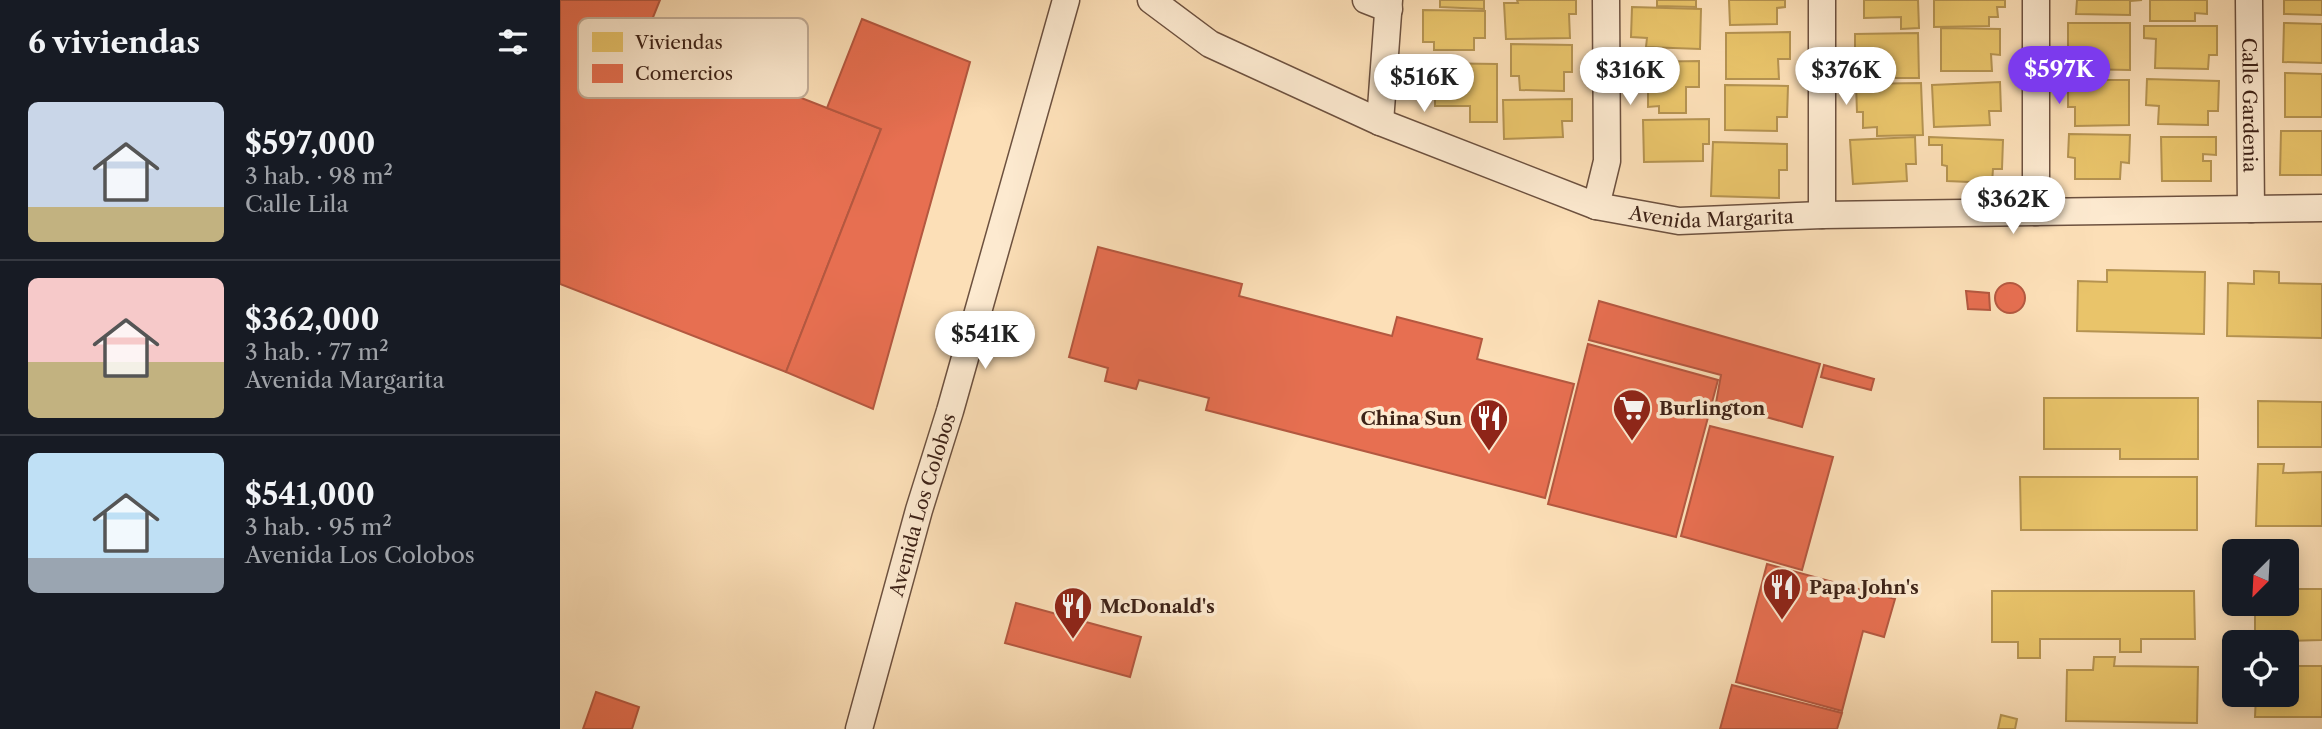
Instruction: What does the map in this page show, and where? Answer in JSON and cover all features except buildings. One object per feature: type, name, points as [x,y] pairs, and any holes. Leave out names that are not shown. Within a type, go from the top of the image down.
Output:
[{"type":"street","name":"Avenida Los Colobos","points":[[859,729],[919,510],[950,411],[1066,0]]},
{"type":"street","name":"Avenida Margarita","points":[[1151,0],[1210,44],[1380,122],[1596,206],[1679,221],[1822,215],[2322,208]]},
{"type":"street","points":[[1596,206],[1607,161],[1606,0]]},
{"type":"street","points":[[1822,0],[1822,215]]},
{"type":"street","points":[[2036,0],[2036,212]]},
{"type":"street","name":"Calle Gardenia","points":[[2249,0],[2250,209]]},
{"type":"street","points":[[1380,122],[1382,3]]},
{"type":"place","name":"Burlington","points":[[1632,442]]},
{"type":"place","name":"China Sun","points":[[1489,452]]},
{"type":"place","name":"Papa John's","points":[[1782,621]]},
{"type":"place","name":"McDonald's","points":[[1073,640]]}]
